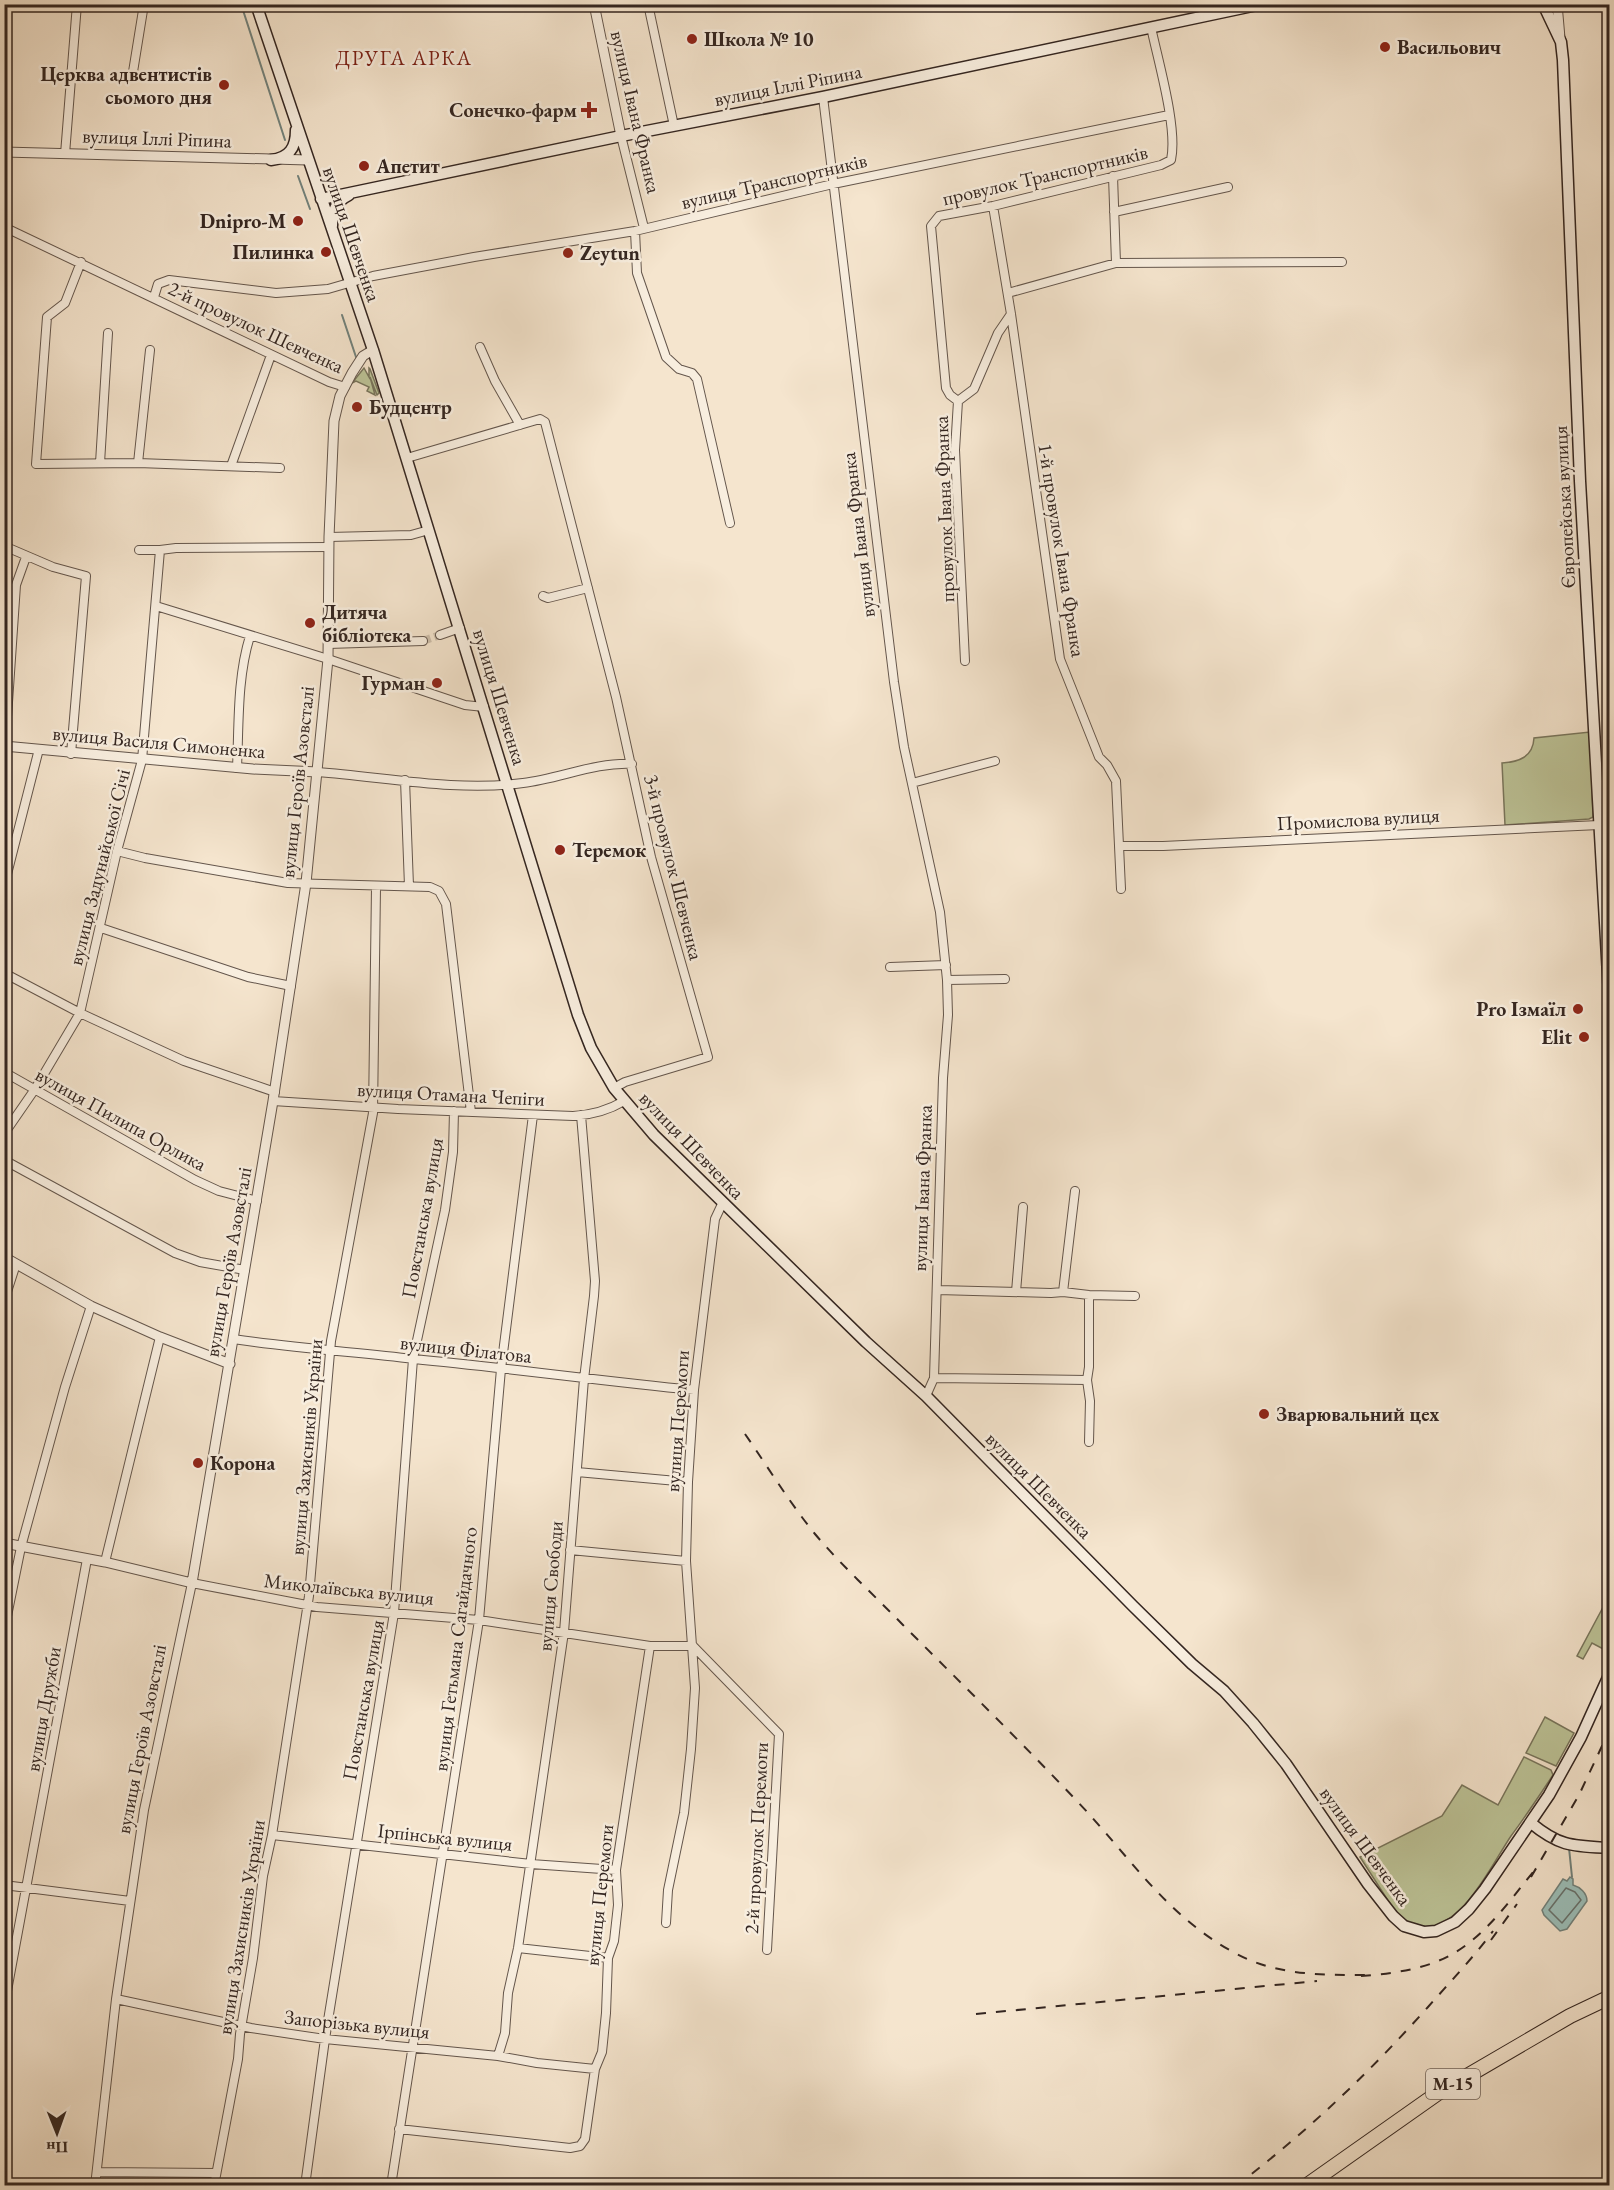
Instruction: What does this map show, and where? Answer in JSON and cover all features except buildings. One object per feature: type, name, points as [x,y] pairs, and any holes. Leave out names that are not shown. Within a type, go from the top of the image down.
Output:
[{"type":"highway","name":"М-15","points":[[1306,2186],[1438,2093],[1570,2016],[1610,1997]]},
{"type":"main road","name":"вулиця Шевченка","points":[[256,4],[373,351],[578,1015],[591,1048],[614,1088],[654,1135],[866,1342],[926,1396],[1133,1606],[1192,1664],[1224,1691],[1286,1764],[1368,1884],[1393,1916],[1404,1926],[1424,1932],[1437,1931],[1455,1922],[1485,1889],[1531,1824]]},
{"type":"main road","name":"вулиця Іллі Ріпина","points":[[321,199],[621,136],[823,97],[1262,4]]},
{"type":"main road","name":"Європейська вулиця","points":[[1542,4],[1561,42],[1577,424],[1610,1011]]},
{"type":"main road","points":[[272,160],[292,150],[296,139],[296,124]]},
{"type":"main road","points":[[333,236],[332,215],[335,208],[344,198],[360,191]]},
{"type":"main road","points":[[1610,1673],[1581,1737],[1531,1824],[1549,1837],[1569,1846],[1610,1848]]},
{"type":"street","points":[[64,154],[77,4]]},
{"type":"street","points":[[132,78],[144,4]]},
{"type":"street","name":"вулиця Івана Франка","points":[[594,4],[621,136],[644,228]]},
{"type":"street","points":[[648,4],[674,126]]},
{"type":"street","points":[[1557,4],[1561,42]]},
{"type":"street","name":"провулок Транспортників","points":[[934,219],[1161,165],[1171,160],[1173,149],[1169,115],[1151,27]]},
{"type":"street","name":"вулиця Івана Франка","points":[[823,97],[894,682],[912,783],[940,912],[946,965],[948,1015],[934,1378],[926,1396]]},
{"type":"street","name":"вулиця Транспортників","points":[[350,282],[635,231],[833,184],[1169,115]]},
{"type":"street","name":"вулиця Іллі Ріпина","points":[[4,152],[308,160]]},
{"type":"street","points":[[1113,176],[1116,263]]},
{"type":"street","points":[[1114,212],[1228,187]]},
{"type":"street","name":"1-й провулок Івана Франка","points":[[993,206],[1008,292],[1060,659],[1099,757],[1107,765],[1116,781],[1121,889]]},
{"type":"street","name":"провулок Івана Франка","points":[[934,219],[931,226],[946,388],[950,395],[958,401],[955,450],[965,662]]},
{"type":"street","name":"2-й провулок Шевченка","points":[[4,226],[329,382],[345,387]]},
{"type":"street","points":[[635,231],[637,273],[666,357],[679,369],[692,374],[697,379],[730,523]]},
{"type":"street","points":[[81,262],[65,303],[47,317],[35,462],[37,465],[138,463],[280,468]]},
{"type":"street","points":[[1008,292],[1116,263],[1342,262]]},
{"type":"street","name":"2-й провулок Шевченка","points":[[154,297],[158,284],[169,280],[276,293],[328,289],[350,282]]},
{"type":"street","points":[[958,401],[974,389],[998,333],[1011,314]]},
{"type":"street","points":[[100,463],[108,333]]},
{"type":"street","points":[[480,348],[495,381],[520,425]]},
{"type":"street","points":[[138,463],[150,350]]},
{"type":"street","name":"вулиця Героїв Азовсталі","points":[[95,2186],[116,1999],[144,1810],[192,1583],[274,1097],[306,883],[328,659],[329,537],[334,421],[338,403],[360,359],[373,351]]},
{"type":"street","points":[[231,466],[271,354]]},
{"type":"street","name":"3-й провулок Шевченка","points":[[407,458],[540,419],[545,422],[632,764],[651,857],[708,1058],[625,1082],[614,1088]]},
{"type":"street","points":[[329,537],[411,535],[429,530]]},
{"type":"street","points":[[4,546],[52,567],[86,576],[71,754]]},
{"type":"street","points":[[139,550],[329,547]]},
{"type":"street","name":"вулиця Задунайської Січі","points":[[4,1134],[35,1089],[80,1013],[117,851],[142,760],[160,550]]},
{"type":"street","points":[[5,746],[16,585],[26,557]]},
{"type":"street","points":[[543,596],[548,598],[588,588]]},
{"type":"street","points":[[156,606],[328,659],[465,705],[484,707]]},
{"type":"street","points":[[440,635],[460,628]]},
{"type":"street","points":[[237,768],[241,683],[245,650],[250,636]]},
{"type":"street","points":[[328,644],[423,641]]},
{"type":"street","name":"вулиця Василя Симоненка","points":[[5,746],[71,754],[237,768],[318,772],[452,785],[525,783],[615,764],[632,764]]},
{"type":"street","points":[[4,886],[39,749]]},
{"type":"street","points":[[912,783],[996,761]]},
{"type":"street","points":[[405,780],[409,886]]},
{"type":"street","name":"Промислова вулиця","points":[[1119,846],[1163,846],[1599,825]]},
{"type":"street","points":[[117,851],[139,857],[277,881],[435,888],[442,894],[446,904],[471,1112]]},
{"type":"street","name":"вулиця Захисників України","points":[[214,2186],[238,2059],[263,1876],[272,1835],[307,1606],[330,1352],[373,1108],[376,886]]},
{"type":"street","points":[[101,928],[248,977],[291,986]]},
{"type":"street","points":[[890,967],[946,965]]},
{"type":"street","name":"вулиця Отамана Чепіги","points":[[4,973],[80,1013],[184,1060],[274,1097],[373,1108],[532,1115],[581,1115],[624,1101]]},
{"type":"street","points":[[947,980],[1005,979]]},
{"type":"street","name":"вулиця Пилипа Орлика","points":[[4,1072],[195,1180],[219,1191],[257,1200]]},
{"type":"street","name":"Повстанська вулиця","points":[[305,2186],[325,2039],[394,1613],[413,1359],[445,1210],[453,1152],[454,1111]]},
{"type":"street","name":"вулиця Гетьмана Сагайдачного","points":[[391,2186],[479,1620],[501,1369],[532,1115]]},
{"type":"street","name":"вулиця Свободи","points":[[498,2056],[505,2033],[508,1993],[518,1948],[564,1632],[584,1379],[595,1281],[581,1115]]},
{"type":"street","points":[[4,1160],[175,1253],[200,1262],[245,1270]]},
{"type":"street","points":[[1063,1292],[1075,1191]]},
{"type":"street","name":"вулиця Перемоги","points":[[693,1646],[687,1561],[688,1482],[694,1390],[715,1219],[723,1202]]},
{"type":"street","points":[[1016,1292],[1023,1207]]},
{"type":"street","points":[[4,1257],[91,1306],[160,1337],[230,1364]]},
{"type":"street","points":[[4,1301],[16,1264]]},
{"type":"street","points":[[938,1290],[1136,1296]]},
{"type":"street","points":[[1089,1295],[1087,1380],[1090,1401],[1089,1442]]},
{"type":"street","points":[[4,1631],[21,1547],[65,1387],[91,1306]]},
{"type":"street","points":[[105,1562],[160,1337]]},
{"type":"street","name":"вулиця Філатова","points":[[233,1339],[330,1352],[694,1390]]},
{"type":"street","points":[[934,1378],[1087,1380]]},
{"type":"street","points":[[577,1472],[688,1482]]},
{"type":"street","name":"Миколаївська вулиця","points":[[4,1543],[87,1558],[192,1583],[307,1606],[479,1620],[650,1646],[693,1646]]},
{"type":"street","points":[[570,1550],[687,1561]]},
{"type":"street","name":"вулиця Дружби","points":[[4,2007],[87,1558]]},
{"type":"street","name":"вулиця Перемоги","points":[[399,2128],[563,2148],[580,2146],[585,2139],[596,2069],[602,2052],[608,1958],[614,1941],[618,1905],[616,1870],[650,1646]]},
{"type":"street","points":[[666,1923],[668,1890],[684,1813],[691,1749],[695,1688],[693,1646]]},
{"type":"street","name":"2-й провулок Перемоги","points":[[693,1646],[779,1734],[766,1950]]},
{"type":"street","name":"Ірпінська вулиця","points":[[272,1835],[531,1864],[616,1870]]},
{"type":"street","points":[[4,1885],[130,1901]]},
{"type":"street","points":[[518,1948],[608,1958]]},
{"type":"street","name":"Запорізька вулиця","points":[[116,1999],[241,2026],[325,2039],[498,2056],[537,2063],[596,2069]]},
{"type":"street","points":[[97,2172],[216,2173]]},
{"type":"green space","points":[[364,368],[369,377],[370,369],[379,393],[377,395],[370,377],[375,395],[367,391],[369,387],[356,381],[352,383]]},
{"type":"green space","points":[[1590,732],[1593,817],[1505,825],[1502,763],[1519,760],[1528,754],[1534,738]]},
{"type":"green space","points":[[1609,1596],[1609,1652],[1592,1643],[1583,1659],[1577,1656]]},
{"type":"green space","points":[[1545,1717],[1574,1733],[1556,1766],[1526,1753]]},
{"type":"green space","points":[[1524,1757],[1551,1770],[1553,1775],[1477,1890],[1455,1914],[1442,1923],[1429,1927],[1415,1925],[1396,1913],[1360,1857],[1442,1816],[1462,1785],[1498,1805]]},
{"type":"water","points":[[1570,1877],[1573,1879],[1573,1885],[1584,1893],[1587,1901],[1567,1929],[1560,1931],[1542,1910],[1563,1879],[1567,1881]]},
{"type":"waterway","points":[[241,4],[285,140]]},
{"type":"waterway","points":[[298,176],[310,209]]},
{"type":"waterway","points":[[342,315],[357,360]]},
{"type":"waterway","points":[[1569,1848],[1572,1877]]},
{"type":"tunnel","points":[[423,641],[440,635]]},
{"type":"railway","points":[[745,1434],[796,1510],[825,1546],[1054,1777],[1148,1882],[1187,1920],[1233,1952],[1266,1966],[1317,1974],[1370,1975]]},
{"type":"railway","points":[[1531,1877],[1579,1795],[1610,1729]]},
{"type":"railway","points":[[1361,1976],[1419,1967],[1453,1954],[1467,1945],[1491,1922],[1534,1871]]},
{"type":"railway","points":[[1491,1940],[1517,1904]]},
{"type":"railway","points":[[1236,2186],[1313,2123],[1360,2079],[1428,2007],[1493,1931]]},
{"type":"railway","points":[[976,2014],[1317,1981]]},
{"type":"place","name":"Школа № 10","points":[[692,39]]},
{"type":"place","name":"Васильович","points":[[1385,47]]},
{"type":"place","name":"Церква адвентистів сьомого дня","points":[[224,85]]},
{"type":"place","name":"Сонечко-фарм","points":[[589,110]]},
{"type":"place","name":"Апетит","points":[[364,166]]},
{"type":"place","name":"Dnipro-M","points":[[298,221]]},
{"type":"place","name":"Пилинка","points":[[326,252]]},
{"type":"place","name":"Zeytun","points":[[568,253]]},
{"type":"place","name":"Будцентр","points":[[357,407]]},
{"type":"place","name":"Дитяча бібліотека","points":[[310,623]]},
{"type":"place","name":"Гурман","points":[[437,683]]},
{"type":"place","name":"Теремок","points":[[560,850]]},
{"type":"place","name":"Pro Ізмаїл","points":[[1578,1009]]},
{"type":"place","name":"Elit","points":[[1584,1037]]},
{"type":"place","name":"Зварювальний цех","points":[[1264,1414]]},
{"type":"place","name":"Корона","points":[[198,1463]]},
{"type":"district","name":"ДРУГА АРКА","points":[[404,58]]}]
